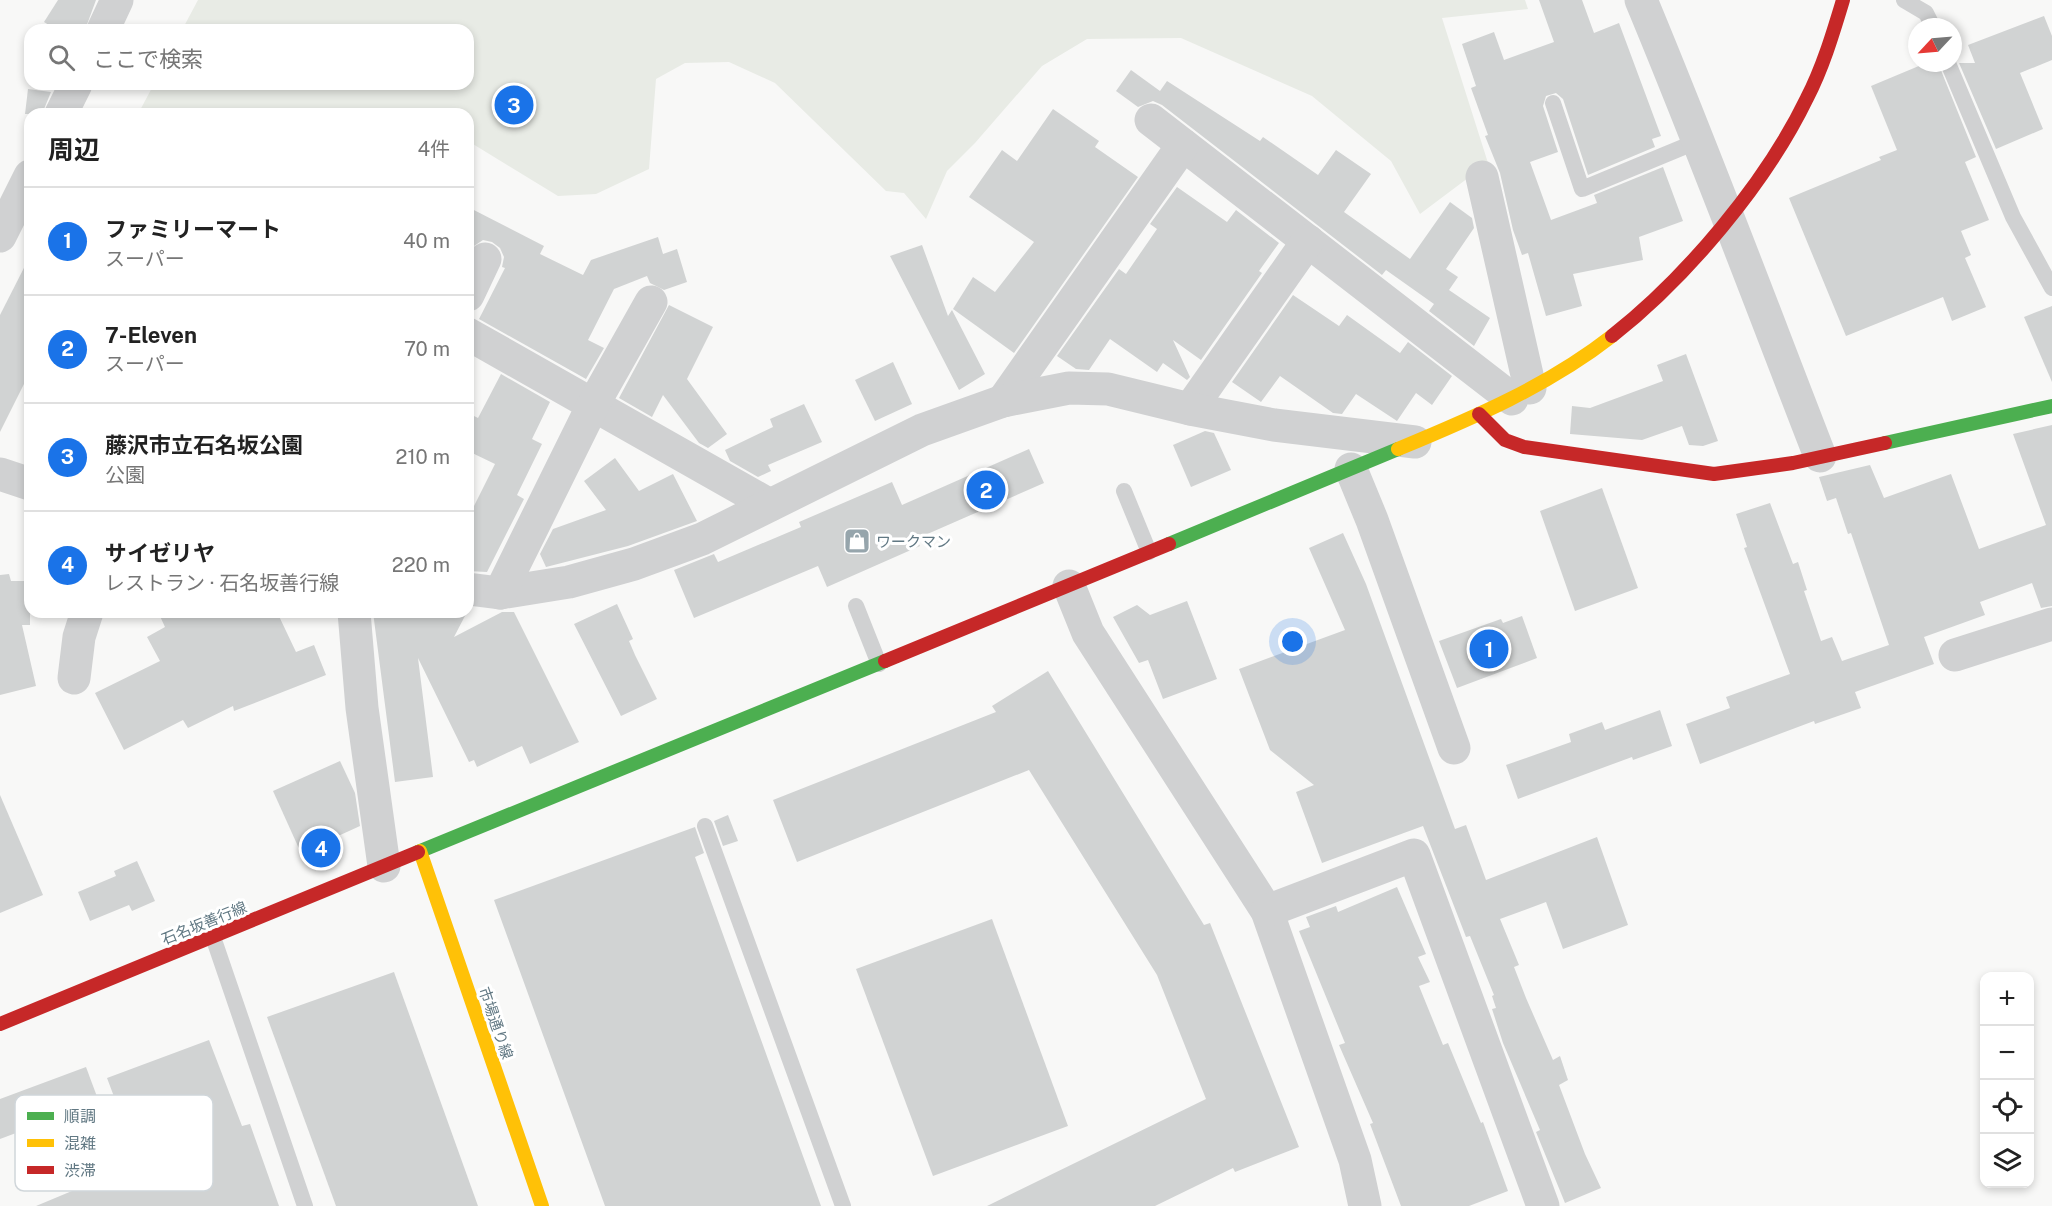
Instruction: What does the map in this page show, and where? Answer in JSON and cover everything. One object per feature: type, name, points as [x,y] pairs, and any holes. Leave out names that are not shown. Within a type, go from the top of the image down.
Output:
[{"type":"street","points":[[106,24],[117,0]]},
{"type":"street","points":[[1641,0],[1820,456]]},
{"type":"street","name":"石名坂善行線","points":[[0,1024],[1351,470],[1521,394],[1573,364],[1636,319],[1687,268],[1728,219],[1786,138],[1808,97],[1832,36],[1843,0]]},
{"type":"street","points":[[64,108],[73,90]]},
{"type":"street","points":[[1151,120],[1308,241],[1521,394]]},
{"type":"street","points":[[1003,400],[1183,145]]},
{"type":"street","points":[[1482,177],[1521,394]]},
{"type":"street","points":[[0,236],[24,188]]},
{"type":"street","points":[[1190,409],[1308,241]]},
{"type":"street","points":[[474,282],[485,259]]},
{"type":"street","points":[[500,593],[593,405],[651,302]]},
{"type":"street","points":[[474,337],[770,505]]},
{"type":"street","points":[[474,590],[500,593],[569,582],[634,564],[702,539],[922,430],[1003,400],[1070,388],[1108,389],[1190,409],[1274,425],[1415,442]]},
{"type":"street","points":[[1479,414],[1505,440],[1524,447],[1714,474],[1820,456],[2052,406]]},
{"type":"street","points":[[1351,470],[1372,520],[1454,748]]},
{"type":"street","points":[[1069,586],[1088,633],[1267,911],[1356,1160],[1365,1206]]},
{"type":"street","points":[[74,678],[79,637],[85,618]]},
{"type":"street","points":[[354,618],[362,708],[384,866]]},
{"type":"street","points":[[1955,655],[2052,624]]},
{"type":"street","name":"市場通り線","points":[[420,851],[542,1206]]},
{"type":"street","points":[[1267,911],[1414,855],[1543,1206]]},
{"type":"lane","points":[[1904,0],[1926,13],[1928,18]]},
{"type":"lane","points":[[1952,72],[2013,217],[2052,288]]},
{"type":"lane","points":[[1553,103],[1582,189],[1698,141]]},
{"type":"lane","points":[[1124,491],[1149,552]]},
{"type":"lane","points":[[856,606],[879,664]]},
{"type":"lane","points":[[705,826],[843,1206]]},
{"type":"lane","points":[[213,937],[305,1206]]},
{"type":"shaded area","points":[[198,0],[1525,0],[1528,9],[1442,18],[1488,163],[1420,214],[1391,161],[1312,96],[1181,38],[1087,39],[1042,66],[975,143],[947,171],[926,219],[904,193],[886,191],[775,83],[729,62],[685,63],[656,79],[649,169],[596,194],[558,196],[474,145],[474,108],[141,108],[151,90],[474,90],[474,24],[185,24]]},
{"type":"building","points":[[58,0],[96,0],[87,24],[47,24],[44,22]]},
{"type":"building","points":[[1539,0],[1582,0],[1594,33],[1619,23],[1661,136],[1652,139],[1655,147],[1588,175],[1563,99],[1556,93],[1546,96],[1543,106],[1558,152],[1530,162],[1551,220],[1597,203],[1594,195],[1663,167],[1683,221],[1639,237],[1643,260],[1573,274],[1582,306],[1546,316],[1528,253],[1522,255],[1513,230],[1500,173],[1485,136],[1488,135],[1471,88],[1476,86],[1462,44],[1494,32],[1504,60],[1554,42]]},
{"type":"building","points":[[2044,16],[2052,36],[2052,60],[2020,73],[2043,129],[1996,149],[1962,70],[1962,63],[1975,63],[1968,45]]},
{"type":"building","points":[[1131,70],[1160,91],[1167,81],[1260,141],[1263,137],[1318,175],[1336,150],[1371,174],[1344,212],[1410,259],[1450,202],[1472,218],[1474,228],[1446,269],[1458,277],[1449,290],[1490,318],[1474,346],[1429,311],[1434,304],[1386,270],[1382,275],[1162,105],[1153,101],[1138,107],[1116,91]]},
{"type":"building","points":[[1908,71],[1942,72],[1976,157],[1965,162],[1989,220],[1961,231],[1971,255],[1965,258],[1986,307],[1952,321],[1943,297],[1846,336],[1789,198],[1881,160],[1879,157],[1897,150],[1871,86]]},
{"type":"building","points":[[28,90],[51,92],[44,108],[26,108]]},
{"type":"building","points":[[1053,109],[1099,141],[1095,147],[1138,177],[1014,353],[953,309],[973,277],[995,292],[1034,242],[969,197],[1002,150],[1017,161]]},
{"type":"building","points":[[1177,187],[1227,222],[1236,210],[1279,243],[1259,271],[1262,273],[1201,360],[1173,340],[1190,377],[1187,380],[1163,363],[1157,372],[1110,339],[1089,370],[1076,369],[1057,356],[1119,269],[1126,274],[1157,229],[1150,224]]},
{"type":"building","points":[[474,210],[544,246],[540,254],[583,275],[591,260],[658,237],[663,254],[677,249],[687,282],[664,290],[650,283],[647,276],[614,289],[588,340],[604,348],[586,379],[479,319],[505,268],[502,267],[504,257],[500,248],[492,242],[483,240],[474,246]]},
{"type":"building","points":[[922,245],[948,316],[952,310],[985,374],[959,390],[890,256]]},
{"type":"building","points":[[24,268],[24,384],[0,432],[0,315]]},
{"type":"building","points":[[1293,295],[1339,326],[1347,315],[1400,353],[1408,342],[1452,376],[1432,405],[1416,393],[1397,421],[1356,394],[1342,414],[1333,413],[1280,376],[1261,402],[1232,382]]},
{"type":"building","points":[[669,305],[713,327],[687,379],[727,434],[708,448],[699,443],[663,395],[652,417],[619,398]]},
{"type":"building","points":[[2052,306],[2052,382],[2024,317]]},
{"type":"building","points":[[1686,354],[1718,441],[1703,446],[1689,445],[1682,426],[1642,440],[1570,434],[1572,406],[1590,408],[1663,381],[1657,365]]},
{"type":"building","points":[[893,362],[912,404],[875,421],[855,380]]},
{"type":"building","points":[[501,374],[550,402],[532,439],[542,444],[517,495],[524,499],[487,572],[474,571],[474,506],[495,464],[474,454],[474,416],[478,418]]},
{"type":"building","points":[[804,404],[822,442],[768,465],[771,471],[758,477],[730,461],[725,450],[773,427],[770,419]]},
{"type":"building","points":[[2052,425],[2052,606],[2041,608],[2032,583],[1980,602],[1985,615],[1924,637],[1934,664],[1855,692],[1861,708],[1815,724],[1814,721],[1700,764],[1686,724],[1730,708],[1726,697],[1790,674],[1744,548],[1747,547],[1736,514],[1770,503],[1793,564],[1798,562],[1807,590],[1804,591],[1821,641],[1832,637],[1842,661],[1889,645],[1851,533],[1848,534],[1836,498],[1827,501],[1819,477],[1870,465],[1884,498],[1951,474],[1979,549],[2046,525],[2013,434]]},
{"type":"building","points":[[1205,431],[1214,433],[1231,470],[1191,487],[1173,445]]},
{"type":"building","points":[[1029,449],[1044,483],[916,539],[920,546],[827,587],[818,566],[694,618],[674,570],[714,554],[718,562],[801,527],[799,522],[892,482],[902,505]]},
{"type":"building","points":[[615,458],[639,491],[673,474],[697,521],[628,546],[546,567],[540,554],[553,529],[606,510],[584,481]]},
{"type":"building","points":[[1602,488],[1638,588],[1575,611],[1540,511]]},
{"type":"building","points":[[1343,533],[1366,584],[1455,829],[1466,825],[1486,880],[1597,837],[1628,925],[1563,949],[1546,902],[1500,919],[1519,965],[1514,967],[1553,1060],[1560,1056],[1568,1080],[1559,1085],[1585,1154],[1601,1188],[1565,1203],[1536,1132],[1540,1130],[1503,1043],[1492,1009],[1496,1008],[1492,996],[1494,995],[1470,936],[1466,937],[1423,826],[1322,863],[1296,792],[1314,785],[1270,750],[1239,669],[1345,630],[1309,548]]},
{"type":"building","points":[[9,574],[11,581],[24,581],[24,618],[30,618],[30,625],[22,625],[36,686],[0,695],[0,575]]},
{"type":"building","points":[[1187,601],[1217,679],[1163,699],[1148,660],[1139,663],[1113,617],[1137,605],[1150,615]]},
{"type":"building","points":[[617,604],[633,639],[629,641],[657,699],[621,716],[574,624]]},
{"type":"building","points":[[502,612],[514,612],[579,742],[530,764],[522,746],[477,767],[474,760],[469,762],[418,658],[433,777],[395,782],[374,618],[464,618],[454,637]]},
{"type":"building","points":[[1522,616],[1537,658],[1457,688],[1439,641],[1501,619],[1503,623]]},
{"type":"building","points":[[161,618],[280,618],[296,652],[314,645],[326,675],[234,711],[233,706],[188,728],[183,720],[124,750],[95,693],[160,661],[147,637],[165,627]]},
{"type":"building","points":[[1048,671],[1204,925],[1210,923],[1299,1147],[1235,1172],[1233,1168],[1155,1206],[987,1206],[1206,1099],[1157,975],[1029,770],[797,862],[773,800],[996,712],[992,706]]},
{"type":"building","points":[[1660,710],[1672,746],[1633,760],[1632,757],[1518,799],[1506,765],[1571,742],[1569,734],[1602,722],[1605,730]]},
{"type":"building","points":[[340,761],[355,793],[360,826],[301,853],[273,791]]},
{"type":"building","points":[[0,795],[43,895],[0,913]]},
{"type":"building","points":[[728,815],[738,841],[723,846],[714,821]]},
{"type":"building","points":[[695,827],[704,853],[695,857],[821,1206],[605,1206],[494,900]]},
{"type":"building","points":[[137,861],[155,901],[132,911],[129,905],[90,921],[78,892],[116,876],[114,871]]},
{"type":"building","points":[[1397,887],[1426,954],[1418,957],[1430,982],[1419,986],[1443,1045],[1448,1043],[1481,1123],[1483,1122],[1508,1191],[1469,1206],[1401,1206],[1370,1124],[1373,1123],[1339,1045],[1345,1043],[1299,931],[1310,927],[1306,917],[1336,906],[1338,912]]},
{"type":"building","points":[[992,919],[1068,1126],[933,1176],[856,969]]},
{"type":"building","points":[[394,972],[478,1206],[336,1206],[267,1017]]},
{"type":"building","points":[[209,1040],[242,1126],[250,1124],[279,1206],[36,1206],[72,1191],[213,1191],[213,1095],[113,1095],[107,1078]]},
{"type":"building","points":[[86,1067],[96,1095],[15,1095],[15,1133],[0,1139],[0,1099]]},
{"type":"traffic: fast","points":[[1885,443],[2052,406]]},
{"type":"traffic: fast","points":[[1169,544],[1398,449]]},
{"type":"traffic: fast","points":[[418,852],[885,661]]},
{"type":"traffic: slow","points":[[1398,449],[1482,413],[1536,386],[1588,354],[1612,336]]},
{"type":"traffic: slow","points":[[420,851],[542,1206]]},
{"type":"traffic: jam","points":[[1612,336],[1640,313],[1695,258],[1722,227],[1770,163],[1813,86],[1843,0]]},
{"type":"traffic: jam","points":[[1479,414],[1505,440],[1524,447],[1714,474],[1793,463],[1885,443]]},
{"type":"traffic: jam","points":[[885,661],[1169,544]]},
{"type":"traffic: jam","points":[[0,1024],[418,852]]},
{"type":"place","name":"藤沢市立石名坂公園","points":[[514,105]]},
{"type":"place","name":"7-Eleven","points":[[986,490]]},
{"type":"place","name":"ワークマン","points":[[857,541]]},
{"type":"place","name":"ファミリーマート","points":[[1489,649]]},
{"type":"place","name":"サイゼリヤ","points":[[321,848]]}]
